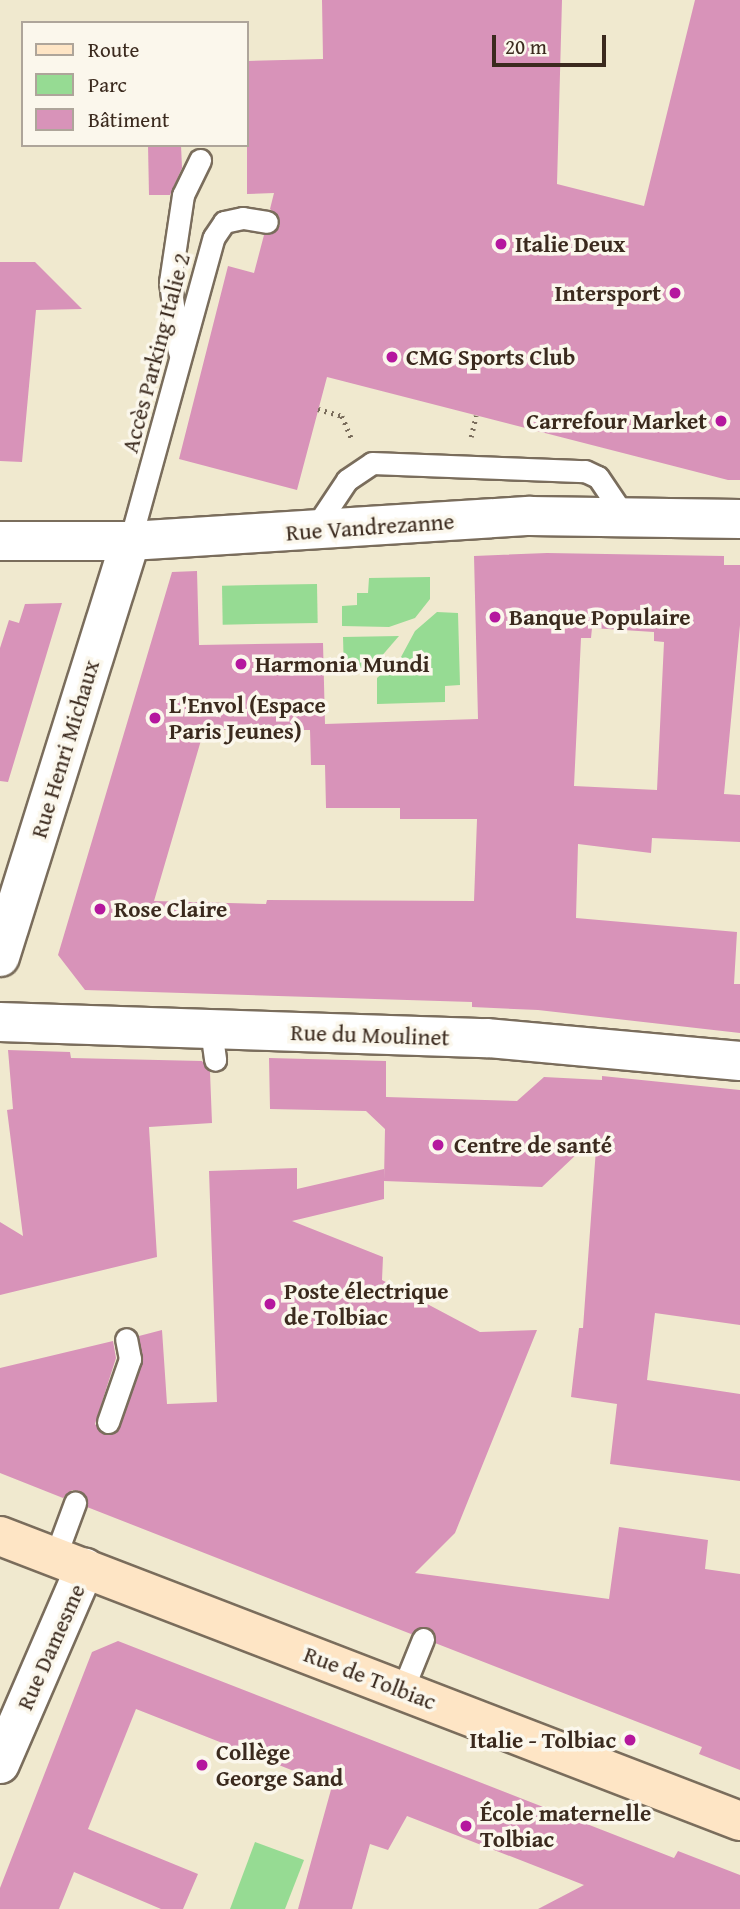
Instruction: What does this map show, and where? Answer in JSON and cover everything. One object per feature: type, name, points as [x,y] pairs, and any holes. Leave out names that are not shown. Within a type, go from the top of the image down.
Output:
[{"type":"main road","name":"Rue de Tolbiac","points":[[0,1536],[740,1821]]},
{"type":"street","name":"Rue Vandrezanne","points":[[0,541],[130,541],[530,516],[740,519]]},
{"type":"street","name":"Rue Henri Michaux","points":[[0,957],[130,541]]},
{"type":"street","name":"Rue du Moulinet","points":[[0,1022],[213,1045],[487,1038],[740,1061]]},
{"type":"street","name":"Rue Damesme","points":[[0,1764],[70,1563]]},
{"type":"lane","points":[[180,362],[170,282],[183,195],[200,160]]},
{"type":"lane","name":"Accès Parking Italie 2","points":[[130,541],[214,237],[224,222],[243,218],[267,222]]},
{"type":"lane","points":[[313,531],[347,480],[372,463],[571,468],[598,477],[625,517]]},
{"type":"lane","points":[[107,1422],[130,1360],[126,1339]]},
{"type":"lane","points":[[70,1563],[75,1503]]},
{"type":"lane","points":[[402,1690],[423,1639]]},
{"type":"path","points":[[318,409],[342,416],[363,468]]},
{"type":"green space","points":[[430,577],[430,599],[415,618],[389,627],[342,626],[342,606],[357,605],[357,593],[368,593],[369,578]]},
{"type":"green space","points":[[317,584],[318,623],[223,625],[222,586]]},
{"type":"green space","points":[[437,612],[458,613],[460,685],[445,686],[445,702],[377,704],[377,678],[401,657],[415,631]]},
{"type":"green space","points":[[399,636],[367,673],[344,673],[343,637]]},
{"type":"green space","points":[[255,1842],[304,1860],[285,1909],[230,1909]]},
{"type":"building","name":"Italie Deux","points":[[322,0],[562,0],[557,184],[644,206],[695,0],[740,0],[740,480],[728,480],[327,377],[297,490],[179,459],[228,266],[254,273],[264,235],[272,234],[280,225],[279,217],[270,209],[274,193],[247,194],[248,61],[323,59]]},
{"type":"building","points":[[148,147],[181,147],[182,168],[170,195],[149,195]]},
{"type":"building","points":[[0,262],[35,262],[82,309],[36,310],[22,462],[0,461]]},
{"type":"building","points":[[547,553],[724,556],[724,565],[740,565],[740,625],[724,794],[740,795],[740,842],[652,838],[651,853],[578,844],[576,918],[737,932],[734,984],[740,984],[740,1033],[538,1010],[472,1007],[472,1002],[85,990],[58,955],[172,572],[197,571],[199,645],[323,643],[325,724],[478,719],[474,556]],"holes":[[[592,628],[654,632],[654,641],[664,642],[657,790],[574,786],[581,638],[591,638]],[[204,730],[310,730],[311,765],[325,765],[326,808],[400,808],[400,819],[477,819],[474,901],[267,900],[266,904],[154,901]]]},
{"type":"building","points":[[62,603],[8,782],[0,781],[0,648],[9,620],[19,623],[25,604]]},
{"type":"building","points":[[8,1050],[70,1052],[71,1058],[202,1061],[210,1072],[212,1123],[149,1127],[157,1257],[0,1295],[0,1222],[23,1236],[7,1110],[13,1109]]},
{"type":"building","points":[[269,1058],[386,1061],[386,1097],[517,1101],[544,1077],[602,1080],[602,1076],[740,1090],[740,1325],[655,1313],[647,1380],[740,1394],[740,1481],[610,1464],[617,1404],[571,1397],[579,1328],[583,1328],[597,1135],[542,1187],[384,1181],[384,1199],[292,1221],[383,1257],[382,1280],[480,1332],[537,1330],[455,1533],[415,1573],[609,1599],[619,1527],[708,1540],[705,1569],[740,1574],[740,1770],[699,1754],[702,1747],[435,1643],[434,1632],[427,1627],[411,1634],[87,1507],[80,1491],[72,1490],[63,1498],[0,1473],[0,1368],[113,1341],[116,1358],[95,1424],[103,1434],[111,1435],[120,1426],[142,1363],[139,1336],[162,1330],[167,1404],[217,1402],[209,1171],[297,1168],[297,1189],[384,1169],[384,1179],[385,1129],[366,1111],[270,1109]]},
{"type":"building","points":[[118,1641],[674,1858],[678,1851],[740,1875],[740,1909],[538,1909],[584,1885],[407,1816],[388,1850],[370,1844],[352,1909],[298,1909],[332,1786],[136,1709],[88,1829],[198,1874],[183,1909],[161,1909],[74,1872],[59,1909],[0,1909],[0,1888],[92,1652]]},
{"type":"place","name":"Italie Deux","points":[[501,244]]},
{"type":"place","name":"Intersport","points":[[675,293]]},
{"type":"place","name":"CMG Sports Club","points":[[392,357]]},
{"type":"place","name":"Carrefour Market","points":[[721,421]]},
{"type":"place","name":"Banque Populaire","points":[[495,617]]},
{"type":"place","name":"Harmonia Mundi","points":[[241,664]]},
{"type":"place","name":"L'Envol (Espace Paris Jeunes)","points":[[155,718]]},
{"type":"place","name":"Rose Claire","points":[[100,909]]},
{"type":"place","name":"Centre de santé","points":[[438,1145]]},
{"type":"place","name":"Poste électrique de Tolbiac","points":[[270,1304]]},
{"type":"place","name":"Italie - Tolbiac","points":[[630,1740]]},
{"type":"place","name":"Collège George Sand","points":[[202,1765]]},
{"type":"place","name":"École maternelle Tolbiac","points":[[466,1826]]}]
